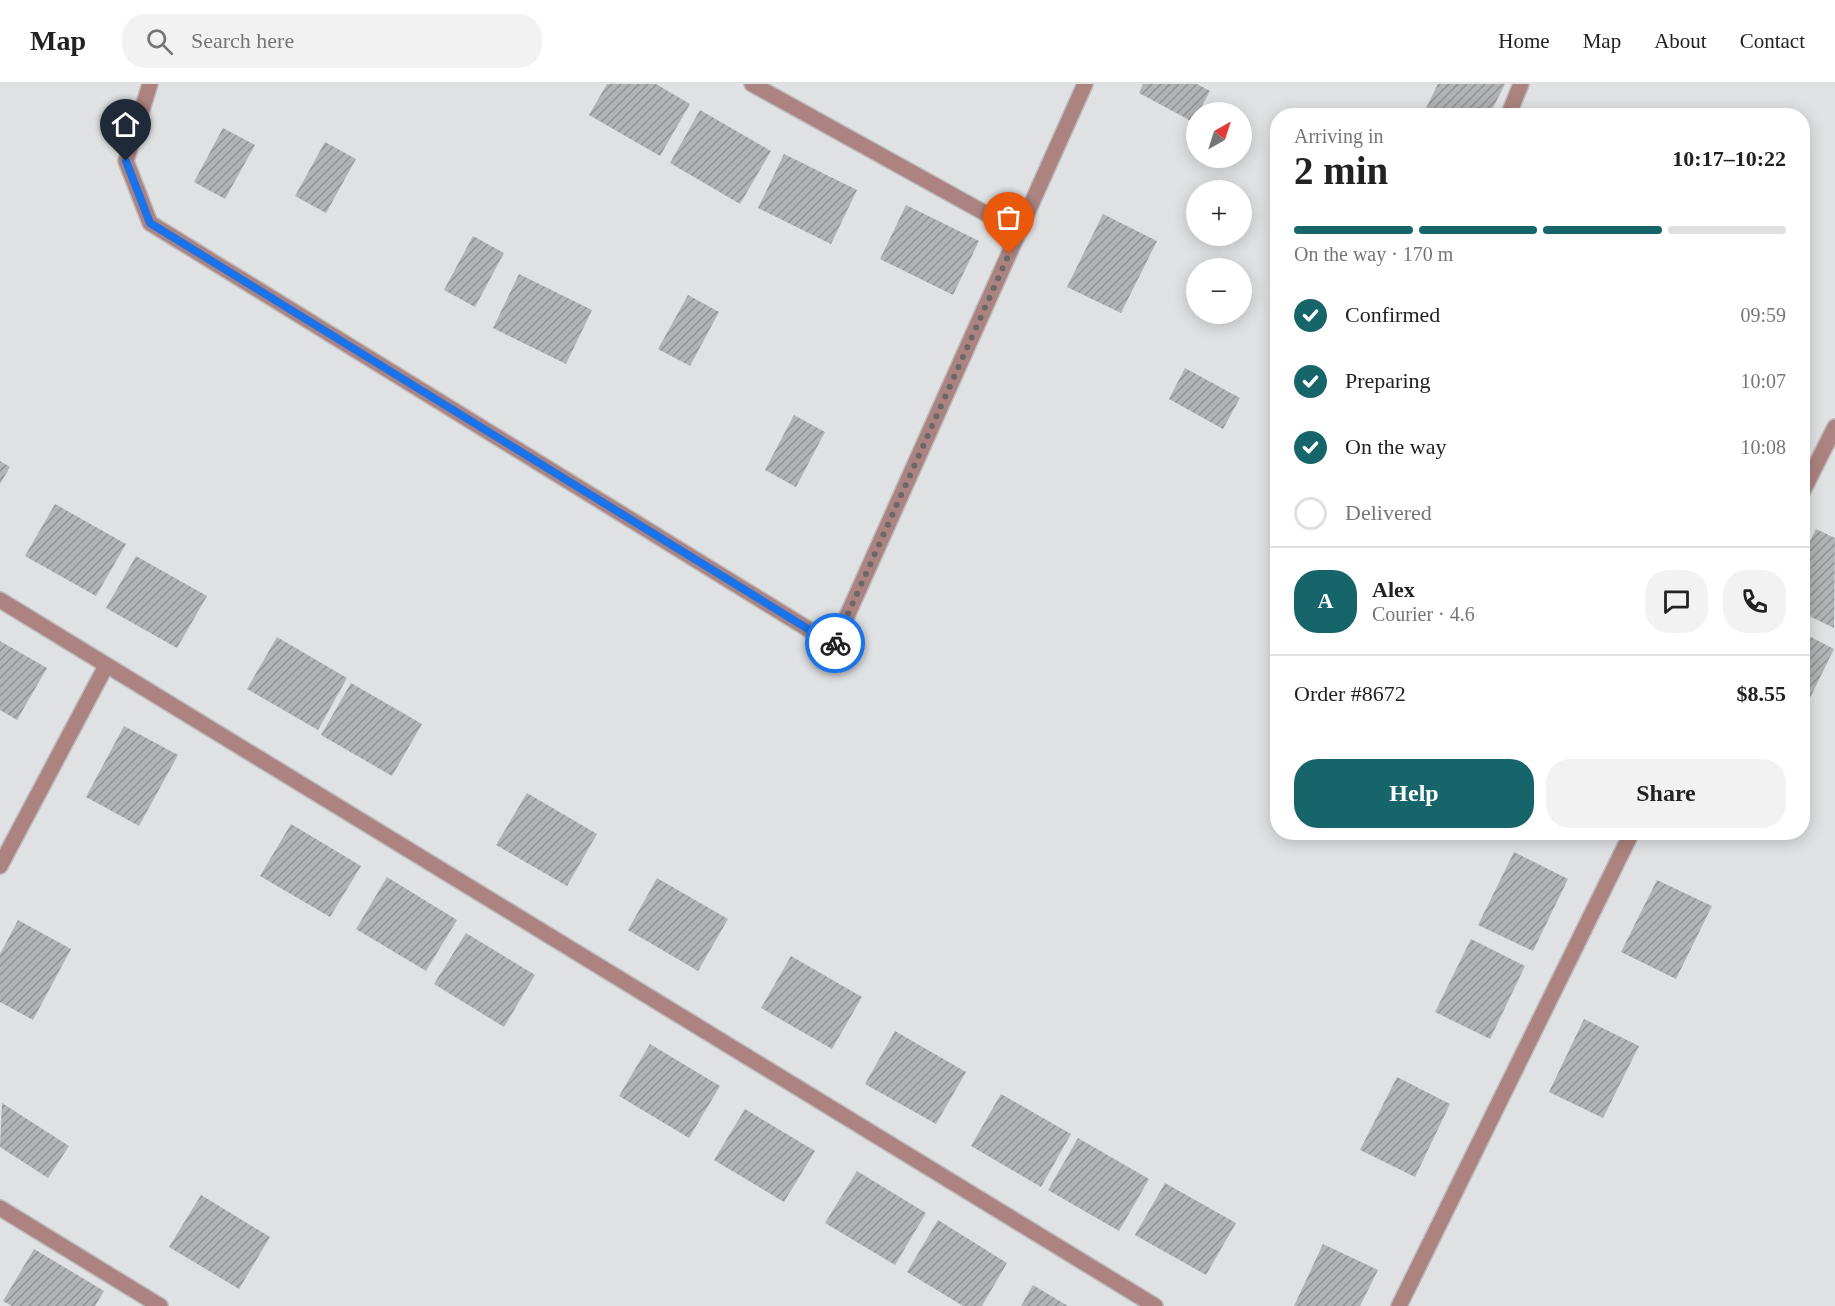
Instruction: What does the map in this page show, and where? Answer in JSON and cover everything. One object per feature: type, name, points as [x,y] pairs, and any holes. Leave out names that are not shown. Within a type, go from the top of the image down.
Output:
[{"type":"street","points":[[150,84],[126,161],[150,223],[834,645],[1085,84]]},
{"type":"street","points":[[752,84],[1019,232]]},
{"type":"street","points":[[1511,108],[1521,84]]},
{"type":"street","points":[[1810,477],[1835,427]]},
{"type":"street","points":[[0,600],[1155,1306]]},
{"type":"street","points":[[0,866],[106,666]]},
{"type":"street","points":[[1400,1306],[1628,840]]},
{"type":"street","points":[[0,1208],[160,1306]]},
{"type":"building","points":[[607,84],[656,84],[690,104],[660,156],[589,115]]},
{"type":"building","points":[[1143,84],[1197,84],[1210,91],[1204,102],[1186,102],[1186,118],[1139,93]]},
{"type":"building","points":[[1438,84],[1505,84],[1493,108],[1426,108]]},
{"type":"building","points":[[700,110],[771,151],[740,204],[670,163]]},
{"type":"building","points":[[223,128],[255,145],[225,199],[194,182]]},
{"type":"building","points":[[325,142],[356,159],[326,213],[295,196]]},
{"type":"building","points":[[784,154],[857,190],[831,244],[758,208]]},
{"type":"building","points":[[906,205],[979,241],[953,295],[880,259]]},
{"type":"building","points":[[1103,214],[1157,241],[1121,313],[1067,287]]},
{"type":"building","points":[[473,236],[504,253],[475,307],[444,290]]},
{"type":"building","points":[[519,274],[592,310],[566,364],[493,328]]},
{"type":"building","points":[[688,295],[719,312],[690,366],[658,349]]},
{"type":"building","points":[[1185,368],[1240,398],[1223,429],[1169,399]]},
{"type":"building","points":[[794,415],[825,432],[796,487],[765,470]]},
{"type":"building","points":[[0,461],[10,467],[0,484]]},
{"type":"building","points":[[55,504],[126,544],[96,596],[25,556]]},
{"type":"building","points":[[1816,529],[1835,538],[1834,628],[1810,616],[1810,541]]},
{"type":"building","points":[[136,556],[207,596],[177,648],[106,608]]},
{"type":"building","points":[[277,637],[347,678],[318,730],[247,689]]},
{"type":"building","points":[[1810,637],[1834,649],[1810,698]]},
{"type":"building","points":[[0,641],[47,668],[17,720],[0,710]]},
{"type":"building","points":[[351,683],[422,724],[392,776],[321,735]]},
{"type":"building","points":[[124,726],[178,755],[139,826],[86,797]]},
{"type":"building","points":[[527,793],[597,834],[567,886],[496,845]]},
{"type":"building","points":[[291,824],[361,866],[330,917],[260,876]]},
{"type":"building","points":[[1514,852],[1568,879],[1533,951],[1478,925]]},
{"type":"building","points":[[387,877],[457,920],[426,971],[356,929]]},
{"type":"building","points":[[657,878],[728,919],[698,971],[628,930]]},
{"type":"building","points":[[1657,880],[1712,906],[1676,979],[1621,952]]},
{"type":"building","points":[[18,920],[71,949],[33,1020],[0,1002],[0,954]]},
{"type":"building","points":[[466,933],[535,975],[504,1027],[434,984]]},
{"type":"building","points":[[1471,939],[1525,966],[1490,1039],[1435,1012]]},
{"type":"building","points":[[791,956],[862,997],[832,1049],[761,1008]]},
{"type":"building","points":[[1584,1019],[1639,1046],[1603,1118],[1549,1092]]},
{"type":"building","points":[[895,1031],[966,1072],[936,1124],[865,1084]]},
{"type":"building","points":[[650,1044],[720,1086],[689,1138],[619,1096]]},
{"type":"building","points":[[1397,1077],[1450,1104],[1415,1177],[1360,1150]]},
{"type":"building","points":[[1001,1094],[1071,1134],[1041,1187],[971,1146]]},
{"type":"building","points":[[2,1103],[69,1146],[48,1178],[0,1147]]},
{"type":"building","points":[[745,1109],[815,1151],[784,1202],[714,1160]]},
{"type":"building","points":[[1078,1138],[1149,1179],[1119,1231],[1048,1190]]},
{"type":"building","points":[[857,1171],[926,1213],[895,1265],[825,1223]]},
{"type":"building","points":[[1165,1183],[1236,1223],[1206,1275],[1135,1235]]},
{"type":"building","points":[[201,1195],[270,1237],[239,1289],[169,1247]]},
{"type":"building","points":[[938,1220],[1007,1263],[982,1306],[963,1306],[907,1272]]},
{"type":"building","points":[[1323,1244],[1378,1270],[1360,1306],[1294,1306]]},
{"type":"building","points":[[34,1249],[104,1291],[95,1306],[12,1306],[3,1301]]},
{"type":"building","points":[[1033,1285],[1068,1306],[1021,1306]]},
{"type":"way so far","points":[[835,643],[1009,254]]},
{"type":"route","points":[[126,161],[150,223],[834,645],[835,643]]}]
